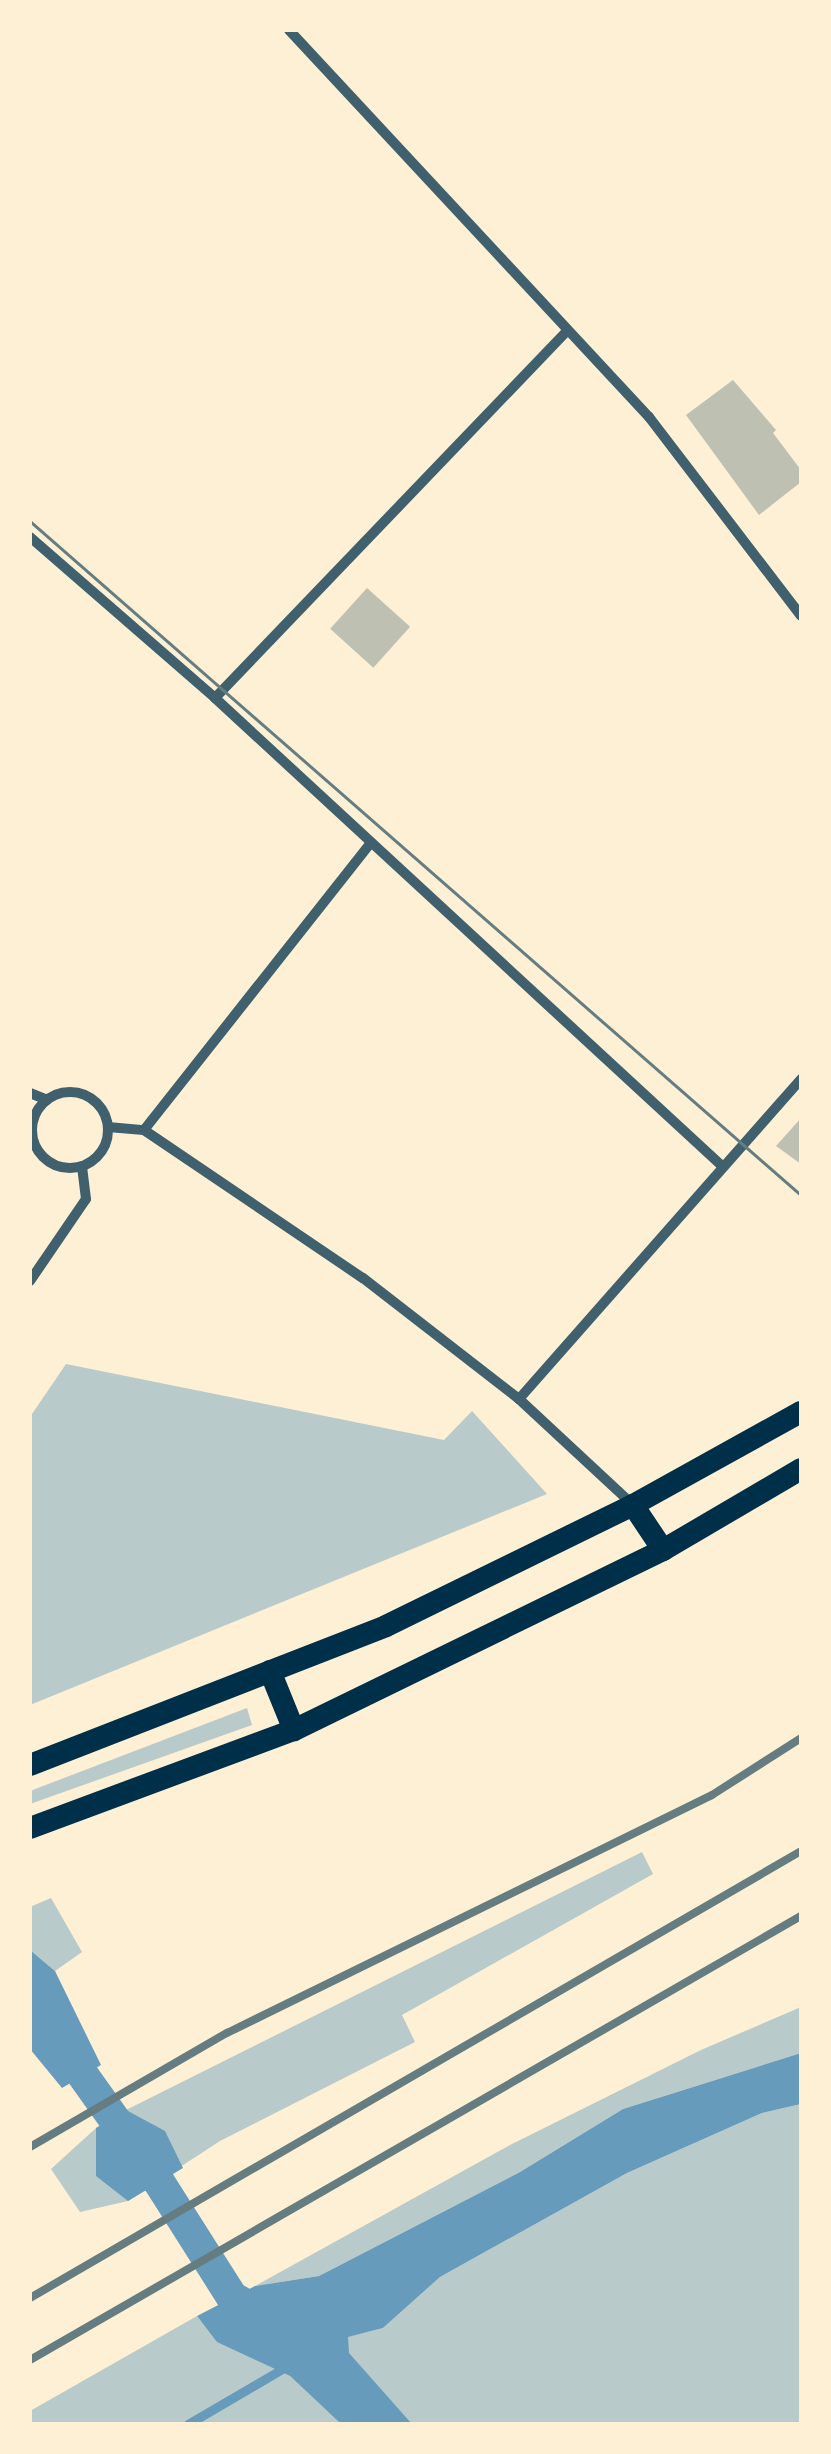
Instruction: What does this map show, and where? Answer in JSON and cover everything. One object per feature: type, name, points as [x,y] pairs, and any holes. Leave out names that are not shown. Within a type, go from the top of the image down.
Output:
[{"type":"main road","points":[[30,1765],[386,1626],[633,1505],[801,1412]]},
{"type":"main road","points":[[30,1828],[294,1730],[663,1550],[801,1470]]},
{"type":"main road","points":[[633,1505],[663,1550]]},
{"type":"main road","points":[[270,1671],[294,1730]]},
{"type":"street","points":[[289,30],[648,416],[801,616]]},
{"type":"street","points":[[215,698],[566,331]]},
{"type":"street","points":[[30,537],[215,698],[724,1168]]},
{"type":"street","points":[[144,1130],[371,843]]},
{"type":"street","points":[[519,1399],[801,1079]]},
{"type":"street","points":[[69,1092],[90,1098],[108,1127],[103,1150],[82,1166],[60,1167],[33,1146],[34,1121],[47,1100],[69,1092]]},
{"type":"street","points":[[30,1093],[47,1100]]},
{"type":"street","points":[[108,1127],[144,1130],[362,1278],[519,1399],[633,1505]]},
{"type":"street","points":[[30,1282],[86,1198],[82,1166]]},
{"type":"shaded area","points":[[66,1364],[444,1440],[472,1411],[547,1494],[30,1705],[30,1417]]},
{"type":"shaded area","points":[[247,1708],[252,1725],[30,1804],[30,1791]]},
{"type":"shaded area","points":[[642,1852],[653,1874],[402,2015],[415,2042],[220,2141],[128,2201],[80,2212],[51,2169],[96,2128],[126,2110]]},
{"type":"shaded area","points":[[51,1898],[82,1952],[55,1971],[30,1950],[30,1907]]},
{"type":"shaded area","points":[[801,2007],[801,2053],[623,2109],[520,2172],[319,2276],[255,2286],[510,2145],[701,2050]]},
{"type":"shaded area","points":[[801,2104],[801,2424],[412,2424],[348,2353],[347,2337],[383,2328],[440,2277],[627,2173],[762,2113]]},
{"type":"shaded area","points":[[197,2316],[218,2342],[290,2376],[341,2424],[30,2424],[30,2411]]},
{"type":"water","points":[[30,1950],[55,1971],[101,2065],[62,2088],[30,2049]]},
{"type":"water","points":[[801,2053],[801,2104],[762,2113],[627,2173],[440,2277],[383,2328],[348,2337],[349,2353],[412,2424],[341,2424],[290,2376],[217,2342],[197,2316],[255,2286],[319,2276],[520,2172],[623,2109]]},
{"type":"water","points":[[126,2110],[165,2131],[183,2168],[128,2201],[96,2176],[96,2128]]},
{"type":"building","points":[[733,380],[776,430],[773,433],[801,470],[801,482],[759,515],[686,415]]},
{"type":"building","points":[[367,588],[410,627],[373,668],[330,629]]},
{"type":"building","points":[[801,1118],[801,1164],[776,1146]]},
{"type":"waterway","points":[[30,2001],[159,2182],[232,2297],[268,2318]]},
{"type":"waterway","points":[[188,2424],[289,2365]]},
{"type":"tram line","points":[[30,521],[801,1195]]},
{"type":"railway","points":[[30,2147],[227,2033],[712,1795],[801,1738]]},
{"type":"railway","points":[[30,2298],[801,1851]]},
{"type":"railway","points":[[30,2360],[801,1916]]}]
